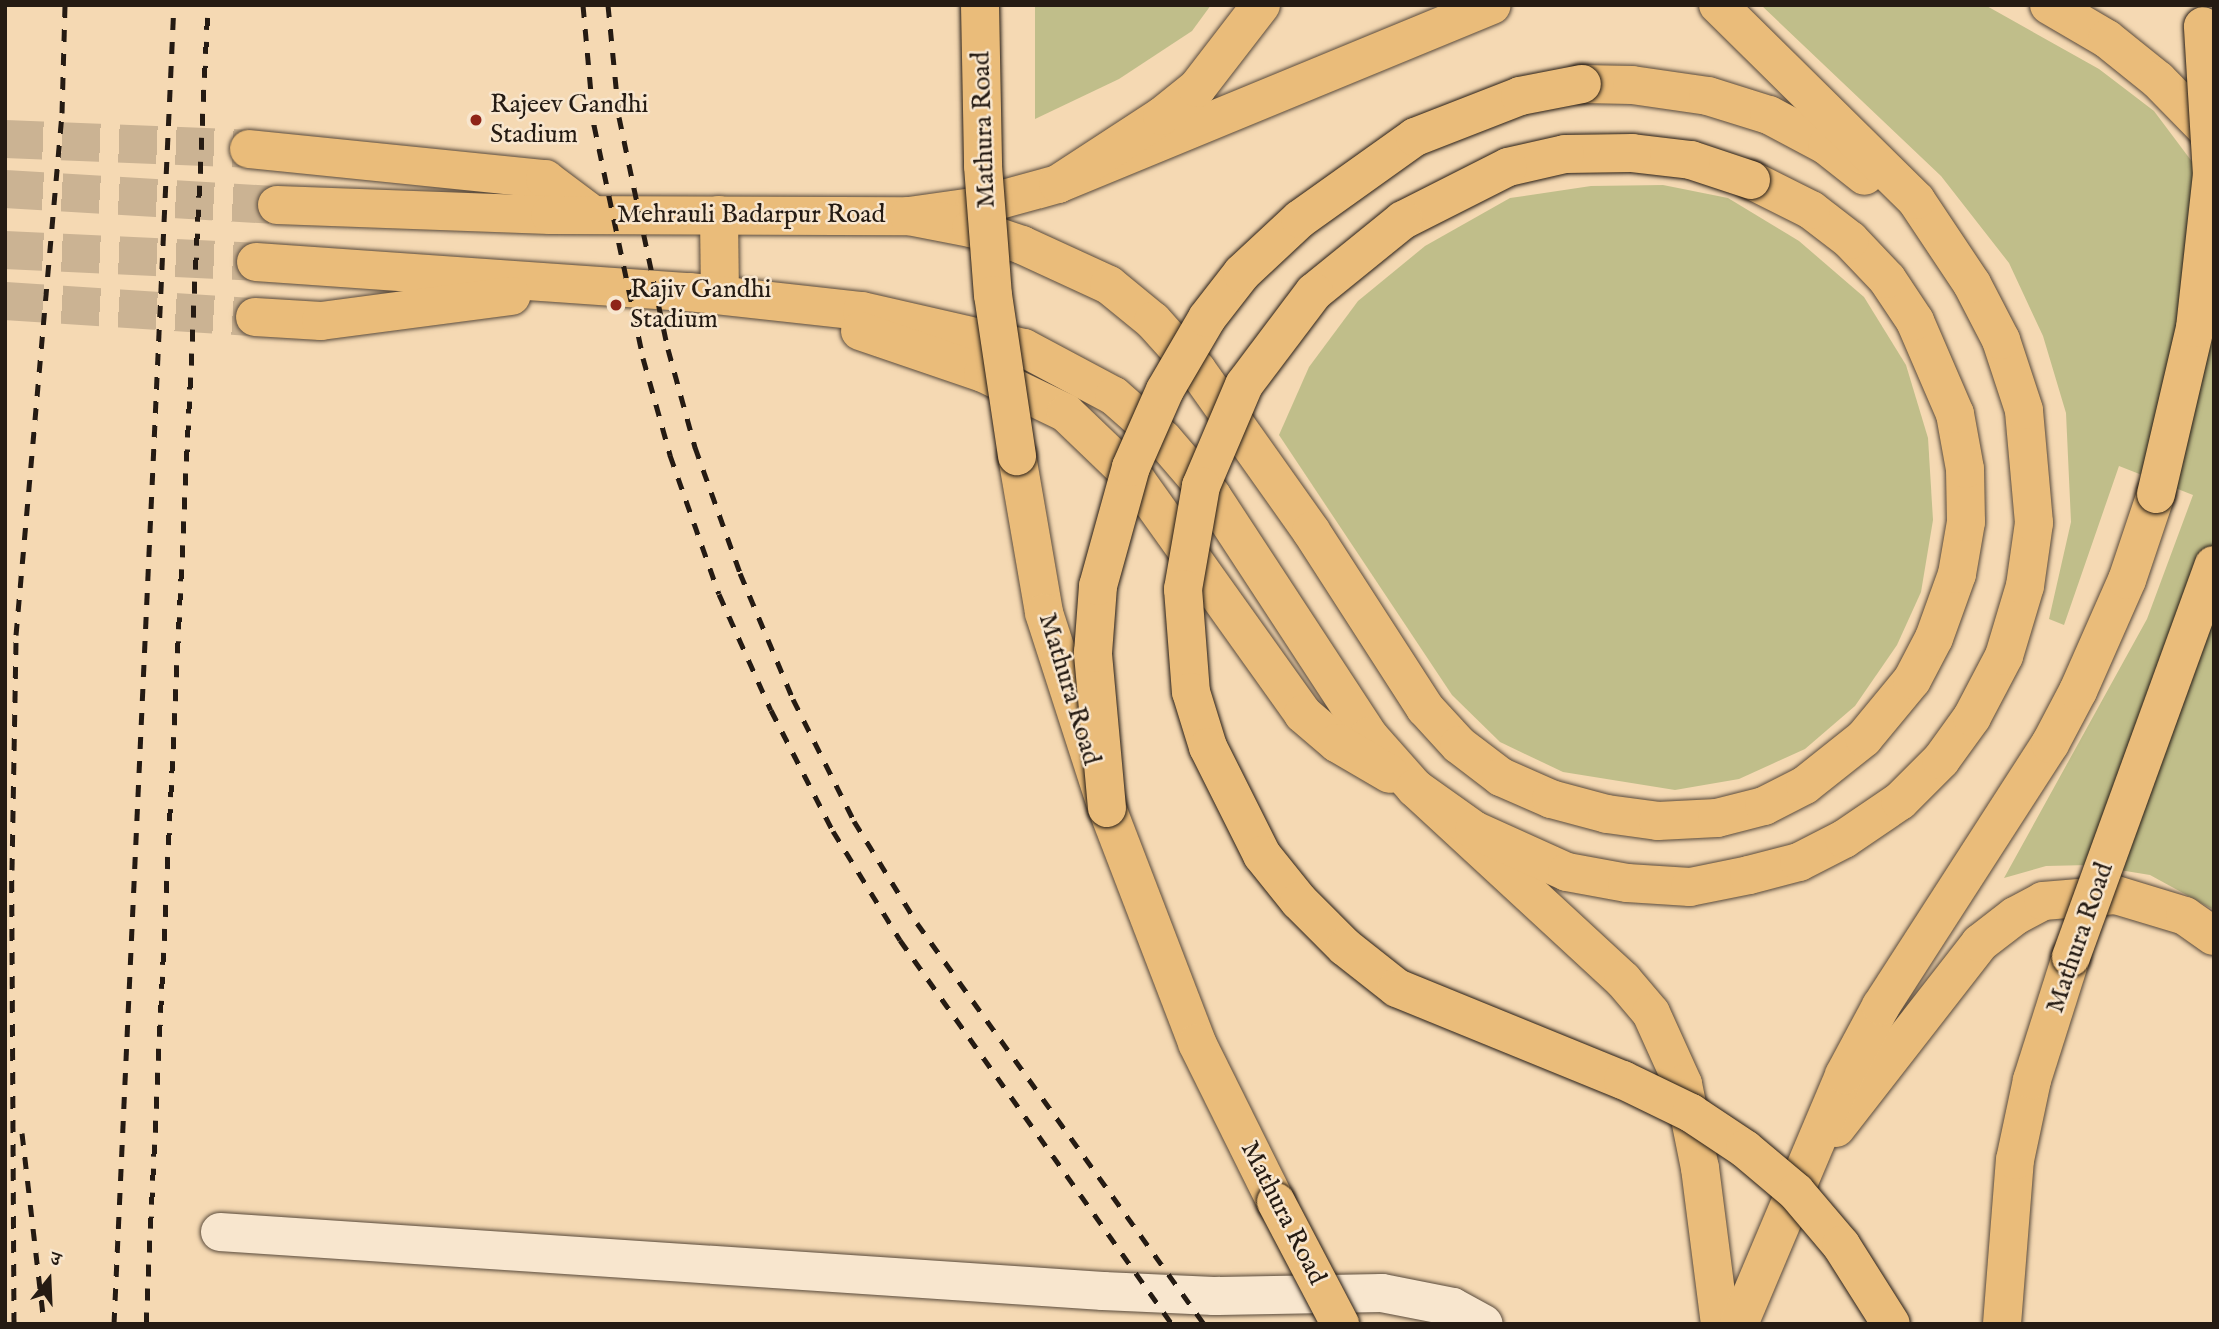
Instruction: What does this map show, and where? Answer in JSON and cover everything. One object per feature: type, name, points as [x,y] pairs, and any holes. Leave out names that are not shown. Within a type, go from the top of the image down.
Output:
[{"type":"main road","name":"Mathura Road","points":[[980,5],[983,166],[993,295],[1044,613],[1107,808],[1197,1044],[1340,1324]]},
{"type":"main road","points":[[1058,184],[1128,140],[1197,88],[1261,5]]},
{"type":"main road","points":[[909,216],[974,207],[1058,184],[1492,5]]},
{"type":"main road","points":[[772,301],[982,373],[1066,413],[1137,481],[1303,714],[1337,743],[1415,788],[1452,816],[1519,854],[1567,872],[1627,883],[1690,887],[1799,862],[1844,839],[1900,801],[1941,760],[1972,717],[2004,656],[2025,586],[2034,523],[2031,457],[2024,410],[2001,340],[1972,284],[1942,240],[1885,166],[1718,5]]},
{"type":"main road","points":[[2049,5],[2107,39],[2158,80],[2214,137]]},
{"type":"main road","points":[[1739,1324],[1844,1074],[1881,1006],[2050,744],[2078,691],[2127,580],[2156,494],[2195,328],[2212,175],[2202,16]]},
{"type":"main road","points":[[1107,808],[1093,653],[1098,586],[1131,467],[1165,390],[1207,318],[1242,273],[1351,179],[1415,138],[1520,96],[1582,84],[1632,86],[1708,96],[1769,115],[1827,146],[1942,240]]},
{"type":"main road","points":[[249,149],[545,179],[593,215]]},
{"type":"main road","points":[[909,216],[971,228],[1074,265],[1109,285],[1153,321],[1197,370],[1311,530],[1425,708],[1459,745],[1501,777],[1551,799],[1607,814],[1658,821],[1717,818],[1764,806],[1834,766],[1890,712],[1934,638],[1957,574],[1966,522],[1965,468],[1955,414],[1936,364],[1887,279],[1850,240],[1787,198],[1751,180],[1691,160],[1632,153],[1565,154],[1508,167],[1457,189],[1357,253],[1314,292],[1273,341],[1244,384],[1206,474],[1188,541],[1183,589],[1191,692],[1208,747],[1262,855],[1299,901],[1345,947],[1397,988],[1623,1080],[1691,1113],[1745,1149],[1796,1192],[1841,1245],[1891,1324]]},
{"type":"main road","name":"Mehrauli Badarpur Road","points":[[277,205],[593,215],[909,216]]},
{"type":"main road","points":[[719,215],[720,295]]},
{"type":"main road","points":[[257,262],[720,295],[862,311],[1024,348],[1114,396],[1164,439],[1212,496],[1369,736],[1415,788],[1623,980],[1651,1013],[1683,1084],[1700,1168],[1720,1324]]},
{"type":"main road","points":[[255,317],[334,320],[582,286]]},
{"type":"main road","name":"Mathura Road","points":[[2003,1324],[2015,1160],[2032,1080],[2076,945],[2214,565]]},
{"type":"main road","points":[[1802,1171],[1980,943],[2015,916],[2043,901],[2116,895],[2185,916],[2214,936]]},
{"type":"street","points":[[220,1232],[1103,1291],[1214,1296],[1382,1293],[1453,1307],[1485,1324]]},
{"type":"shaded area","points":[[1035,5],[1211,5],[1192,31],[1119,79],[1035,119]]},
{"type":"shaded area","points":[[1761,5],[1985,5],[2099,69],[2154,111],[2214,191],[2214,910],[2150,875],[2089,865],[2046,866],[2004,878],[2147,619],[2193,495],[2119,466],[2064,625],[2049,619],[2071,522],[2066,413],[2043,336],[2009,263],[1941,176]]},
{"type":"shaded area","points":[[1663,185],[1728,198],[1799,241],[1864,297],[1906,365],[1928,438],[1933,520],[1921,592],[1897,645],[1855,706],[1805,749],[1739,779],[1675,790],[1563,772],[1500,742],[1452,695],[1279,435],[1309,367],[1358,301],[1425,246],[1510,198],[1591,186]]},
{"type":"tunnel","points":[[5,139],[249,149]]},
{"type":"tunnel","points":[[5,189],[277,205]]},
{"type":"tunnel","points":[[5,250],[256,262]]},
{"type":"tunnel","points":[[5,301],[255,317]]},
{"type":"railway","points":[[14,1324],[12,870],[16,635],[62,113],[65,5]]},
{"type":"railway","points":[[114,1324],[174,5]]},
{"type":"railway","points":[[146,1324],[208,5]]},
{"type":"railway","points":[[583,5],[594,125],[643,358],[670,455],[719,594],[771,710],[833,831],[900,940],[1172,1324]]},
{"type":"railway","points":[[608,5],[619,117],[668,349],[695,447],[740,573],[793,699],[854,821],[917,923],[1204,1324]]},
{"type":"railway","points":[[22,1133],[44,1324]]},
{"type":"place","name":"Rajeev Gandhi Stadium","points":[[476,120]]},
{"type":"place","name":"Rajiv Gandhi Stadium","points":[[616,305]]}]
